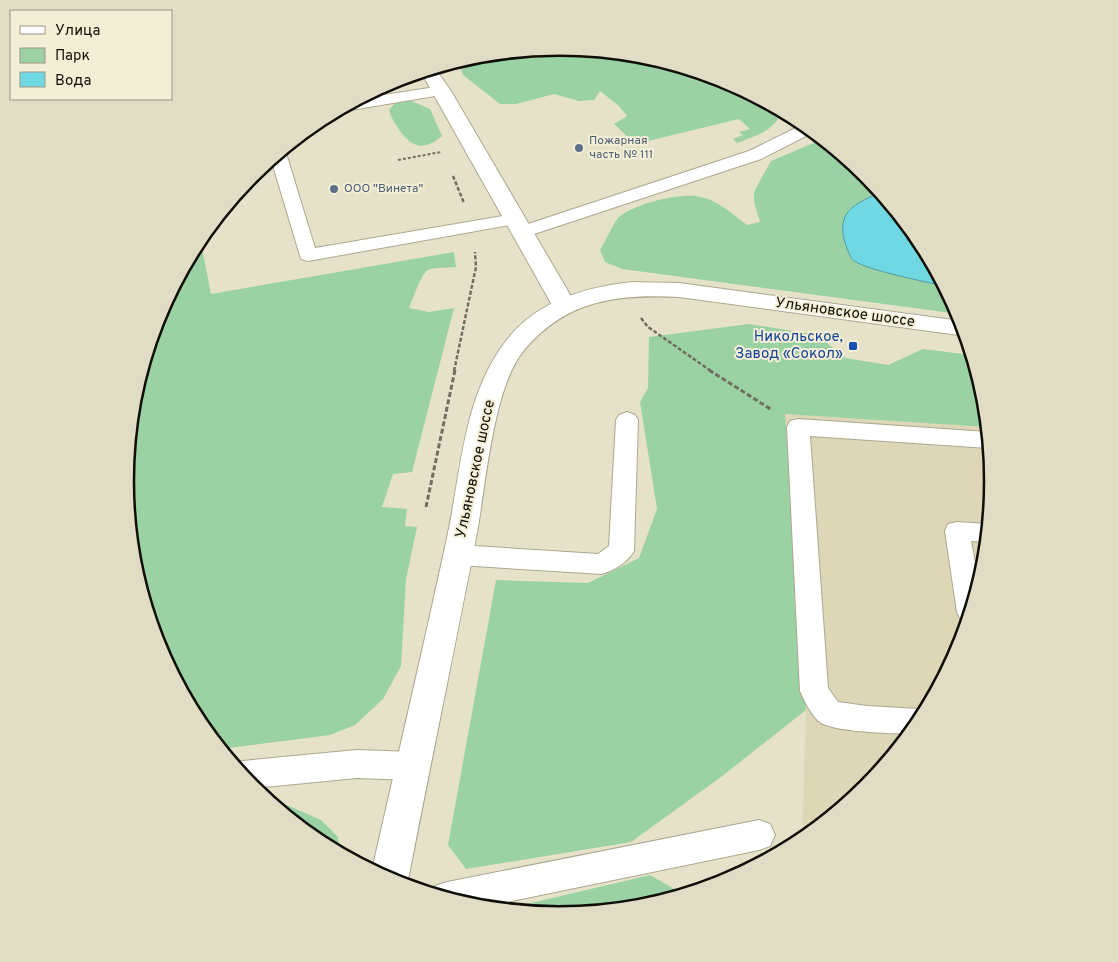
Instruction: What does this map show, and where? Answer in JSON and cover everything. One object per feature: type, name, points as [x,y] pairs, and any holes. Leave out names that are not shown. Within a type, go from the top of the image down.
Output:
[{"type":"main road","points":[[432,76],[564,304]]},
{"type":"main road","name":"Ульяновское шоссе","points":[[391,871],[458,555],[484,420],[502,363],[528,330],[564,304],[590,295],[619,290],[649,288],[679,290],[955,328]]},
{"type":"lane","points":[[365,103],[442,91]]},
{"type":"lane","points":[[280,161],[308,255],[474,226],[518,226],[755,155],[800,132]]},
{"type":"lane","points":[[458,555],[602,564],[621,551],[627,420]]},
{"type":"lane","points":[[909,721],[867,719],[830,713],[814,691],[798,427],[982,440]]},
{"type":"lane","points":[[967,596],[957,531],[980,533]]},
{"type":"lane","points":[[252,774],[357,764],[413,766]]},
{"type":"lane","points":[[463,895],[758,835]]},
{"type":"path","points":[[414,96],[442,152],[474,226],[476,267],[426,507]]},
{"type":"path","points":[[398,160],[473,146]]},
{"type":"path","points":[[619,290],[648,327],[682,352],[798,427]]},
{"type":"shaded area","points":[[785,413],[980,427],[984,481],[983,509],[976,564],[961,618],[940,669],[912,717],[878,761],[839,800],[802,829],[806,710]]},
{"type":"green space","points":[[559,56],[587,57],[642,64],[696,79],[722,89],[747,100],[779,118],[764,132],[737,143],[733,139],[743,135],[739,132],[750,129],[739,119],[634,143],[614,124],[627,116],[619,106],[600,91],[594,100],[579,101],[554,94],[516,104],[500,104],[463,75],[461,68],[504,60]]},
{"type":"green space","points":[[409,100],[430,109],[442,136],[436,141],[419,146],[409,141],[400,131],[389,110],[395,103]]},
{"type":"green space","points":[[815,142],[818,144],[873,196],[856,204],[847,214],[844,220],[844,240],[909,276],[935,283],[949,313],[622,269],[605,262],[600,250],[617,219],[626,212],[658,200],[682,196],[701,197],[719,205],[747,225],[760,222],[754,194],[771,161]]},
{"type":"green space","points":[[202,251],[211,294],[454,252],[456,267],[438,268],[425,272],[409,308],[429,312],[454,308],[412,472],[393,474],[382,507],[407,509],[405,526],[417,527],[406,579],[401,666],[383,699],[355,725],[330,735],[229,748],[206,717],[178,669],[157,618],[149,591],[142,564],[135,509],[135,453],[142,398],[157,344],[167,318],[178,293]]},
{"type":"green space","points":[[749,324],[818,335],[845,358],[888,365],[923,349],[964,354],[976,398],[980,427],[785,414],[806,710],[721,777],[631,842],[466,869],[448,845],[496,580],[588,583],[639,558],[657,509],[640,402],[648,388],[649,337]]},
{"type":"green space","points":[[283,803],[321,820],[338,837],[339,844],[300,818]]},
{"type":"green space","points":[[650,875],[675,889],[642,898],[587,905],[527,904]]},
{"type":"water","points":[[873,196],[878,201],[912,245],[935,284],[880,271],[852,259],[846,247],[843,225],[848,212],[859,203]]},
{"type":"place","name":"Пожарная часть № 111","points":[[579,148]]},
{"type":"place","name":"ООО \"Винета\"","points":[[334,189]]},
{"type":"place","name":"Никольское, Завод «Сокол»","points":[[853,346]]}]
